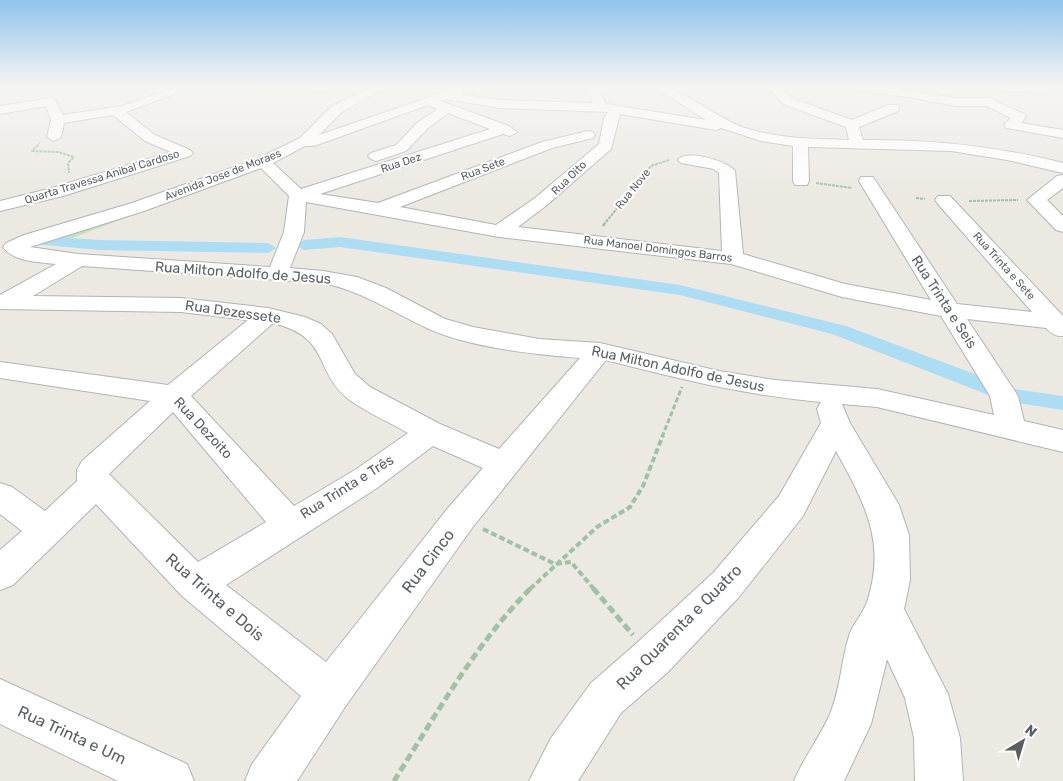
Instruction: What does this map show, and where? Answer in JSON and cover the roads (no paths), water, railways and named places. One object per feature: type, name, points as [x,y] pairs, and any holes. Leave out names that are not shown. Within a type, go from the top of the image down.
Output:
[{"type":"street","points":[[54,137],[57,123]]},
{"type":"street","name":"Quarta Travessa Anibal Cardoso","points":[[0,206],[76,187],[185,153],[150,138],[132,123]]},
{"type":"street","name":"Avenida Jose de Moraes","points":[[79,224],[138,207],[263,162],[296,147],[317,132],[324,123]]},
{"type":"street","points":[[296,147],[364,123]]},
{"type":"street","points":[[354,179],[348,174],[362,160],[401,148],[423,123]]},
{"type":"street","points":[[491,123],[587,160]]},
{"type":"street","name":"Rua Oito","points":[[499,231],[550,197],[587,160],[606,146],[609,123]]},
{"type":"street","points":[[694,123],[728,127],[759,136],[800,142],[956,147],[1026,159],[1063,168]]},
{"type":"street","points":[[722,123],[728,127]]},
{"type":"street","points":[[848,123],[852,125],[856,123]]},
{"type":"street","points":[[1013,123],[1011,126],[1063,134]]},
{"type":"street","points":[[852,125],[858,144]]},
{"type":"street","name":"Rua Dez","points":[[298,195],[354,179],[504,129]]},
{"type":"street","name":"Rua Sete","points":[[380,208],[547,145],[588,135]]},
{"type":"street","points":[[800,142],[801,181]]},
{"type":"street","points":[[686,160],[719,165],[727,171],[733,258]]},
{"type":"street","points":[[263,162],[298,195],[294,232],[288,252],[277,274]]},
{"type":"street","points":[[1063,180],[1036,200],[1063,226]]},
{"type":"street","name":"Rua Trinta e Seis","points":[[870,186],[1001,391],[1011,427]]},
{"type":"street","name":"Rua Manoel Domingos Barros","points":[[298,195],[380,208],[499,231],[733,258],[842,290],[948,310],[1060,326]]},
{"type":"street","name":"Rua Trinta e Sete","points":[[944,200],[1060,326]]},
{"type":"street","name":"Rua Milton Adolfo de Jesus","points":[[6,249],[79,224]]},
{"type":"street","name":"Rua Milton Adolfo de Jesus","points":[[6,249],[32,255],[78,260],[322,277],[349,282],[402,304],[437,324],[469,334],[539,347],[600,351],[688,372],[775,389],[831,408],[877,398],[1011,427],[1063,441]]},
{"type":"street","points":[[2,304],[78,260]]},
{"type":"street","name":"Rua Dezessete","points":[[2,304],[181,305],[268,315],[297,322],[312,329],[322,339],[351,386],[360,394],[430,432],[505,465]]},
{"type":"street","points":[[0,573],[47,531],[94,477],[174,395],[268,315]]},
{"type":"street","name":"Rua Cinco","points":[[269,781],[330,692],[460,518],[600,351]]},
{"type":"street","name":"Rua Dezoito","points":[[0,370],[174,395],[289,524]]},
{"type":"street","points":[[818,781],[849,724],[864,672],[869,636],[884,610],[890,580],[891,535],[882,505],[831,408]]},
{"type":"street","name":"Rua Quarenta e Quatro","points":[[553,781],[567,754],[606,698],[653,657],[726,585],[792,506],[831,408]]},
{"type":"street","name":"Rua Trinta e Três","points":[[195,584],[289,524],[366,479],[430,432]]},
{"type":"street","name":"Rua Trinta e Dois","points":[[94,477],[195,584],[330,692]]},
{"type":"street","points":[[0,496],[47,531]]},
{"type":"street","points":[[884,610],[894,635],[926,694],[937,738],[939,781]]},
{"type":"street","name":"Rua Trinta e Um","points":[[0,701],[170,781]]},
{"type":"waterway","points":[[38,241],[100,245],[268,248]]},
{"type":"waterway","points":[[304,245],[340,242],[680,290],[839,330],[1012,396],[1063,403]]}]
